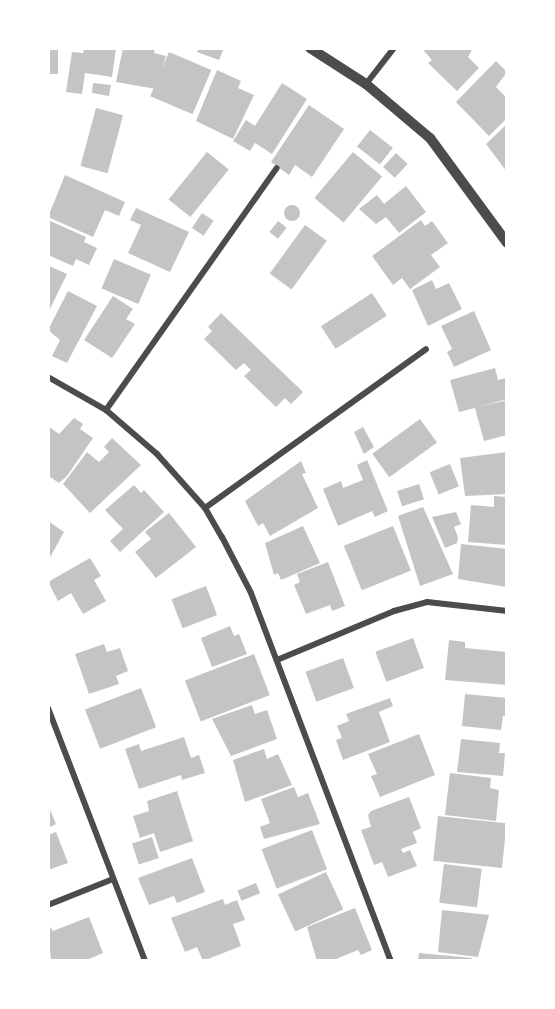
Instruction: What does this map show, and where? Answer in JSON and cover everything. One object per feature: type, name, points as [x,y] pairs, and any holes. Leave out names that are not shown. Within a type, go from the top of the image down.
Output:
[{"type":"street","points":[[310,48],[366,84],[430,138],[507,243]]},
{"type":"street","points":[[366,84],[394,48]]},
{"type":"street","points":[[106,410],[277,168]]},
{"type":"street","points":[[205,508],[426,349]]},
{"type":"street","points":[[48,377],[106,410],[157,454],[205,508],[251,593],[391,961]]},
{"type":"street","points":[[277,660],[394,611],[427,602],[507,610]]},
{"type":"street","points":[[48,708],[145,961]]},
{"type":"street","points":[[48,905],[113,879]]},
{"type":"building","points":[[48,48],[58,48],[58,74],[48,74]]},
{"type":"building","points":[[84,48],[116,48],[112,77],[85,73],[82,94],[66,92],[72,52],[83,53]]},
{"type":"building","points":[[123,48],[155,48],[154,53],[166,56],[156,89],[116,82]]},
{"type":"building","points":[[198,48],[224,48],[219,60],[197,52]]},
{"type":"building","points":[[427,48],[473,48],[468,57],[479,68],[457,91],[428,63],[432,60],[424,51]]},
{"type":"building","points":[[169,52],[211,70],[193,114],[150,96]]},
{"type":"building","points":[[496,61],[507,72],[496,87],[507,98],[507,118],[489,136],[456,102]]},
{"type":"building","points":[[217,70],[241,81],[238,88],[254,95],[233,139],[196,121]]},
{"type":"building","points":[[93,83],[111,85],[109,96],[92,93]]},
{"type":"building","points":[[282,83],[307,99],[272,154],[255,143],[250,151],[233,141],[246,120],[255,126]]},
{"type":"building","points":[[309,105],[344,129],[312,177],[295,165],[289,175],[271,162]]},
{"type":"building","points":[[96,108],[123,115],[108,173],[80,166]]},
{"type":"building","points":[[507,124],[507,172],[486,144]]},
{"type":"building","points":[[370,130],[393,148],[380,164],[357,147]]},
{"type":"building","points":[[207,152],[229,170],[190,217],[169,199]]},
{"type":"building","points":[[353,152],[382,176],[344,222],[314,198]]},
{"type":"building","points":[[396,153],[408,164],[395,178],[383,167]]},
{"type":"building","points":[[65,175],[125,202],[119,216],[105,210],[93,237],[48,217]]},
{"type":"building","points":[[406,186],[426,212],[399,233],[386,217],[376,224],[359,209],[377,195],[384,204]]},
{"type":"building","points":[[292,205],[298,207],[300,213],[298,219],[292,221],[286,219],[284,213],[286,207]]},
{"type":"building","points":[[136,208],[189,232],[170,272],[128,253],[141,225],[130,220]]},
{"type":"building","points":[[202,213],[214,221],[204,236],[192,228]]},
{"type":"building","points":[[48,220],[86,237],[84,242],[97,248],[89,265],[76,259],[73,266],[48,255]]},
{"type":"building","points":[[421,220],[425,226],[432,221],[448,243],[431,255],[440,267],[410,289],[402,278],[393,285],[372,256]]},
{"type":"building","points":[[278,221],[287,228],[278,239],[269,232]]},
{"type":"building","points":[[305,225],[327,241],[292,289],[270,274]]},
{"type":"building","points":[[114,259],[151,275],[138,304],[101,288]]},
{"type":"building","points":[[49,266],[67,274],[48,313],[48,268]]},
{"type":"building","points":[[432,280],[436,289],[449,283],[462,309],[428,326],[412,290]]},
{"type":"building","points":[[68,291],[97,306],[67,363],[52,356],[60,340],[48,330]]},
{"type":"building","points":[[372,293],[387,316],[336,349],[321,326]]},
{"type":"building","points":[[113,296],[133,309],[126,319],[135,324],[112,358],[84,340]]},
{"type":"building","points":[[474,311],[491,350],[454,367],[447,352],[452,349],[441,326]]},
{"type":"building","points":[[221,313],[303,392],[291,404],[285,398],[276,407],[244,376],[251,370],[244,363],[236,370],[204,339],[212,331],[208,327]]},
{"type":"building","points":[[495,368],[498,380],[506,378],[507,399],[478,407],[507,400],[507,435],[484,441],[475,408],[459,412],[450,380]]},
{"type":"building","points":[[74,418],[83,424],[80,429],[93,438],[67,476],[59,483],[50,477],[48,481],[48,426],[59,434]]},
{"type":"building","points":[[420,419],[437,442],[389,477],[372,454]]},
{"type":"building","points":[[363,427],[374,447],[364,454],[354,432]]},
{"type":"building","points":[[112,438],[141,465],[90,513],[63,484],[87,452],[99,462],[109,452],[104,447]]},
{"type":"building","points":[[507,452],[507,494],[465,496],[460,458]]},
{"type":"building","points":[[367,460],[388,511],[375,517],[372,511],[338,526],[323,489],[341,481],[343,488],[363,480],[357,465]]},
{"type":"building","points":[[301,461],[306,473],[302,474],[318,508],[270,536],[263,523],[258,526],[245,501]]},
{"type":"building","points":[[450,464],[459,486],[439,494],[430,472]]},
{"type":"building","points":[[419,484],[424,499],[402,506],[397,491]]},
{"type":"building","points":[[134,485],[141,493],[144,490],[164,512],[120,552],[110,541],[123,529],[105,510]]},
{"type":"building","points":[[494,496],[507,497],[507,545],[468,542],[471,505],[494,507]]},
{"type":"building","points":[[423,507],[453,574],[420,586],[398,516]]},
{"type":"building","points":[[456,512],[461,524],[454,527],[458,537],[457,543],[445,548],[432,517]]},
{"type":"building","points":[[169,513],[196,547],[156,578],[135,552],[151,539],[145,532]]},
{"type":"building","points":[[48,521],[64,532],[48,561]]},
{"type":"building","points":[[303,526],[320,563],[281,580],[278,573],[274,575],[265,543]]},
{"type":"building","points":[[393,526],[411,571],[362,590],[344,546]]},
{"type":"building","points":[[461,544],[507,549],[507,587],[458,579]]},
{"type":"building","points":[[90,558],[101,576],[94,580],[106,601],[83,614],[71,593],[58,601],[48,582]]},
{"type":"building","points":[[328,562],[345,606],[332,611],[330,605],[306,614],[294,585],[300,582],[297,574]]},
{"type":"building","points":[[206,586],[217,615],[183,628],[171,599]]},
{"type":"building","points":[[230,626],[234,636],[239,634],[247,654],[212,667],[201,638]]},
{"type":"building","points":[[413,638],[424,668],[386,682],[375,652]]},
{"type":"building","points":[[449,640],[465,642],[465,648],[507,652],[507,685],[445,680]]},
{"type":"building","points":[[104,644],[107,652],[120,648],[128,671],[116,676],[119,684],[89,694],[75,654]]},
{"type":"building","points":[[254,654],[270,695],[201,722],[185,681]]},
{"type":"building","points":[[343,658],[354,688],[316,702],[305,672]]},
{"type":"building","points":[[141,688],[156,727],[100,749],[85,710]]},
{"type":"building","points":[[465,694],[507,698],[507,716],[503,716],[501,730],[462,726]]},
{"type":"building","points":[[390,698],[393,706],[379,712],[390,742],[343,760],[336,740],[342,738],[337,726],[349,721],[346,714]]},
{"type":"building","points":[[252,705],[255,714],[267,710],[277,739],[231,756],[212,719]]},
{"type":"building","points":[[419,734],[435,775],[380,797],[371,776],[377,774],[368,754]]},
{"type":"building","points":[[184,737],[191,758],[199,755],[205,773],[182,780],[181,775],[139,789],[125,749],[139,744],[141,751]]},
{"type":"building","points":[[461,739],[500,743],[499,753],[505,753],[503,776],[457,772]]},
{"type":"building","points":[[264,749],[267,759],[278,754],[292,785],[245,802],[233,760]]},
{"type":"building","points":[[450,773],[491,778],[490,788],[499,790],[496,821],[445,815]]},
{"type":"building","points":[[294,787],[298,797],[308,793],[320,824],[264,839],[260,827],[270,823],[261,799]]},
{"type":"building","points":[[177,791],[193,841],[160,852],[154,833],[140,838],[133,816],[149,811],[147,801]]},
{"type":"building","points":[[409,797],[421,828],[413,832],[417,843],[401,849],[403,853],[410,850],[417,866],[388,877],[382,862],[374,865],[361,830],[371,827],[368,815],[371,811]]},
{"type":"building","points":[[48,805],[56,824],[48,828]]},
{"type":"building","points":[[438,816],[507,823],[502,868],[433,861]]},
{"type":"building","points":[[312,830],[327,869],[277,889],[262,849]]},
{"type":"building","points":[[56,832],[68,863],[48,870],[48,835]]},
{"type":"building","points":[[152,837],[159,858],[139,864],[132,843]]},
{"type":"building","points":[[192,858],[205,892],[177,903],[174,896],[149,905],[138,878]]},
{"type":"building","points":[[444,864],[482,869],[477,907],[439,903]]},
{"type":"building","points":[[326,872],[343,909],[295,932],[278,894]]},
{"type":"building","points":[[256,883],[260,893],[242,901],[237,890]]},
{"type":"building","points":[[223,899],[225,905],[237,900],[245,920],[233,924],[241,946],[203,961],[197,947],[185,952],[171,918]]},
{"type":"building","points":[[355,908],[372,950],[361,955],[358,950],[331,961],[317,961],[307,927]]},
{"type":"building","points":[[442,910],[489,915],[478,957],[438,952]]},
{"type":"building","points":[[89,917],[103,953],[84,961],[51,961],[48,924],[53,931]]},
{"type":"building","points":[[419,953],[472,958],[472,961],[418,961]]}]
